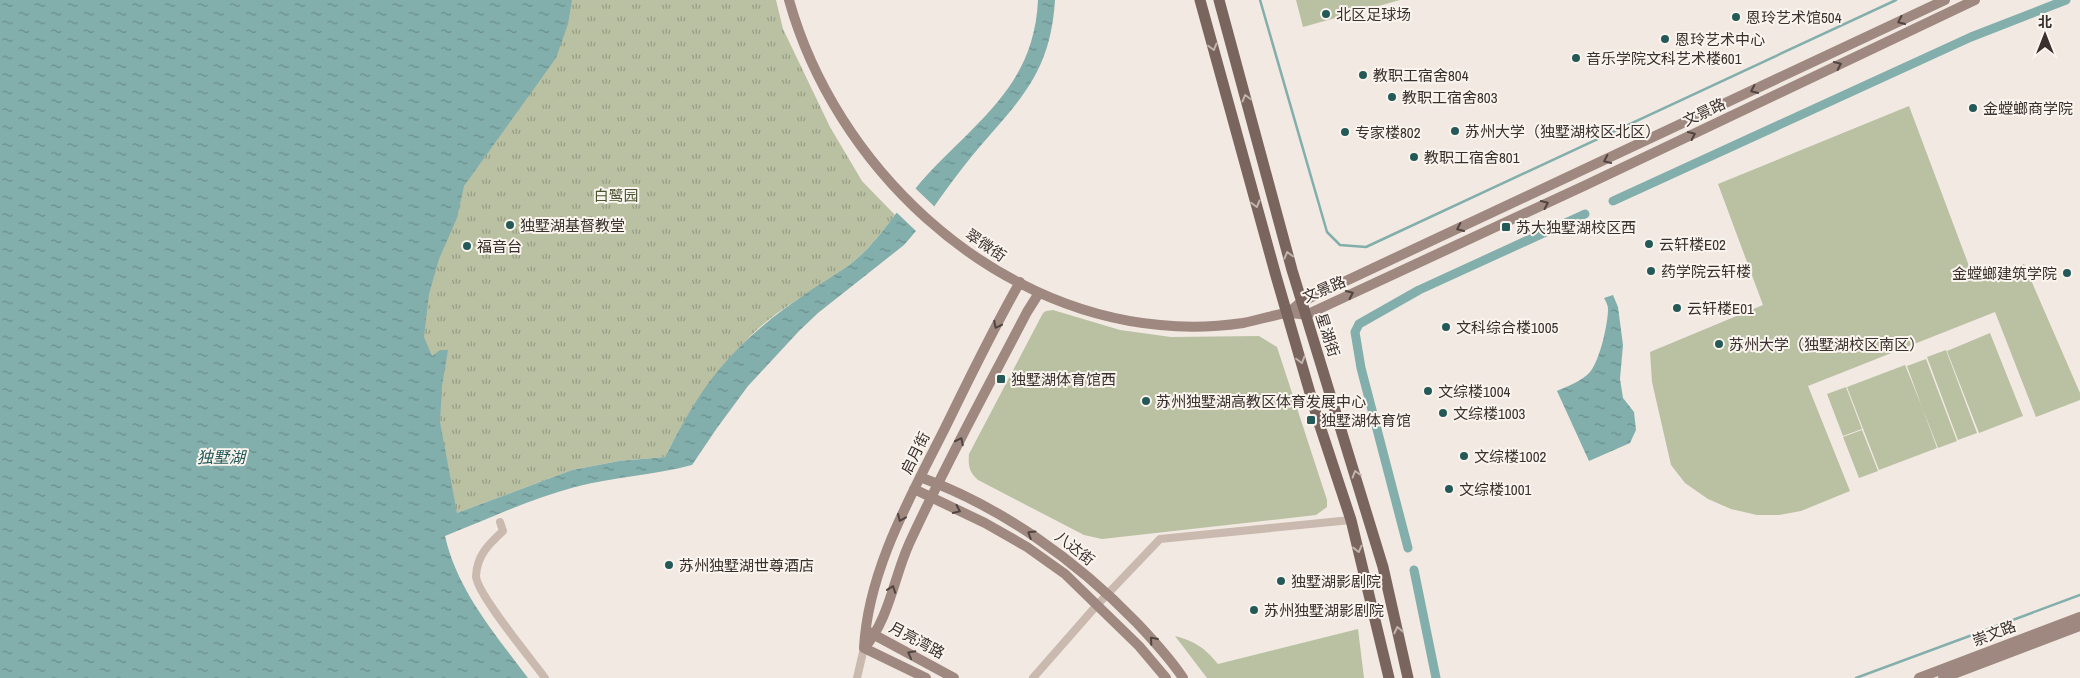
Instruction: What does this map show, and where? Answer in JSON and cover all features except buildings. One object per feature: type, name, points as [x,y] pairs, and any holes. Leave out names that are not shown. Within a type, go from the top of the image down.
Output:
[{"type":"main road","points":[[1200,0],[1317,418],[1351,520],[1389,678]]},
{"type":"main road","name":"星湖街","points":[[1219,0],[1301,302],[1383,567],[1408,678]]},
{"type":"street","name":"翠微街","points":[[789,0],[810,58],[836,108],[868,154],[904,197],[932,223],[977,257],[1039,293],[1099,315],[1162,325],[1194,327],[1226,325],[1288,313]]},
{"type":"street","name":"文景路","points":[[1288,313],[1301,302],[1945,0]]},
{"type":"street","name":"文景路","points":[[1288,313],[1306,315],[1586,185],[1975,0]]},
{"type":"street","name":"启月街","points":[[857,678],[864,648],[865,629],[876,582],[914,489],[973,370],[1020,282]]},
{"type":"street","name":"启月街","points":[[864,648],[875,635],[908,546],[931,497],[1027,312],[1039,293]]},
{"type":"street","name":"八达街","points":[[920,477],[938,483],[1035,536],[1108,593],[1151,638],[1184,678]]},
{"type":"street","name":"八达街","points":[[914,489],[985,523],[1027,547],[1065,574],[1139,646],[1166,678]]},
{"type":"street","points":[[1033,678],[1096,605],[1160,539],[1351,520]]},
{"type":"street","points":[[500,522],[503,531],[483,550],[479,559],[476,577],[487,602],[545,678]]},
{"type":"street","name":"崇文路","points":[[1919,678],[2080,617]]},
{"type":"street","name":"崇文路","points":[[1943,678],[2080,626]]},
{"type":"street","name":"月亮湾路","points":[[865,629],[954,678]]},
{"type":"street","name":"月亮湾路","points":[[864,648],[926,678]]},
{"type":"green space","name":"白鹭园","points":[[452,0],[776,0],[783,29],[830,127],[862,181],[895,215],[872,244],[845,269],[767,321],[736,351],[697,401],[665,457],[619,461],[572,470],[457,513],[391,329]]},
{"type":"green space","name":"北区足球场","points":[[1296,0],[1400,0],[1303,27]]},
{"type":"green space","points":[[1909,106],[1975,282],[2024,264],[2080,393],[2080,400],[2036,417],[1995,312],[1808,386],[1850,491],[1801,511],[1779,515],[1757,515],[1731,509],[1708,499],[1685,483],[1671,465],[1652,382],[1650,352],[1763,305],[1718,184]]},
{"type":"green space","name":"苏州独墅湖高教区体育发展中心","points":[[1053,310],[1120,330],[1171,337],[1259,336],[1277,347],[1327,500],[1327,507],[1316,515],[1102,539],[1084,535],[978,480],[970,468],[969,454],[1043,313]]},
{"type":"green space","points":[[1990,333],[2023,416],[1979,433],[1947,351]]},
{"type":"green space","points":[[1946,350],[1977,433],[1958,440],[1927,357]]},
{"type":"green space","points":[[1926,359],[1957,441],[1938,448],[1907,366]]},
{"type":"green space","points":[[1905,365],[1937,448],[1879,470],[1847,387]]},
{"type":"green space","points":[[1846,387],[1862,429],[1843,436],[1827,394]]},
{"type":"green space","points":[[1862,430],[1878,471],[1859,478],[1843,437]]},
{"type":"green space","points":[[1358,629],[1364,678],[1207,678],[1175,636],[1199,646],[1218,664]]},
{"type":"water","name":"独墅湖","points":[[0,0],[572,0],[568,24],[556,58],[464,186],[457,218],[439,259],[429,294],[424,337],[432,356],[440,350],[448,350],[442,386],[440,422],[457,513],[572,470],[619,461],[665,457],[702,393],[729,358],[755,332],[774,317],[842,270],[864,252],[920,183],[980,122],[1013,81],[1025,58],[1034,31],[1038,0],[1055,0],[1052,29],[1045,53],[1025,92],[1012,109],[964,166],[904,245],[818,313],[748,386],[692,465],[575,487],[525,503],[445,536],[458,575],[468,593],[490,628],[528,678],[0,678]]},
{"type":"water","points":[[1613,295],[1618,307],[1623,345],[1620,379],[1623,398],[1634,412],[1636,430],[1630,443],[1589,461],[1557,391],[1583,378],[1594,366],[1603,342],[1607,323],[1608,308],[1604,298]]},
{"type":"pier","points":[[914,187],[936,208],[918,233],[895,211]]},
{"type":"waterway","points":[[1260,0],[1327,232],[1340,245],[1366,247],[1896,0]]},
{"type":"waterway","points":[[1613,201],[1971,37],[2066,0]]},
{"type":"waterway","points":[[1408,548],[1361,368],[1355,332],[1359,324],[1419,290],[1585,214]]},
{"type":"waterway","points":[[1414,570],[1436,678]]},
{"type":"waterway","points":[[1856,678],[2080,595]]},
{"type":"place","name":"北区足球场","points":[[1326,14]]},
{"type":"place","name":"恩玲艺术馆504","points":[[1736,17]]},
{"type":"place","name":"恩玲艺术中心","points":[[1665,39]]},
{"type":"place","name":"音乐学院文科艺术楼601","points":[[1576,58]]},
{"type":"place","name":"教职工宿舍804","points":[[1363,75]]},
{"type":"place","name":"教职工宿舍803","points":[[1392,97]]},
{"type":"place","name":"金螳螂商学院","points":[[1973,108]]},
{"type":"place","name":"苏州大学（独墅湖校区北区）","points":[[1455,131]]},
{"type":"place","name":"专家楼802","points":[[1345,132]]},
{"type":"place","name":"教职工宿舍801","points":[[1414,157]]},
{"type":"place","name":"独墅湖基督教堂","points":[[510,225]]},
{"type":"place","name":"苏大独墅湖校区西","points":[[1506,227]]},
{"type":"place","name":"云轩楼E02","points":[[1649,244]]},
{"type":"place","name":"福音台","points":[[467,246]]},
{"type":"place","name":"药学院云轩楼","points":[[1651,271]]},
{"type":"place","name":"金螳螂建筑学院","points":[[2067,273]]},
{"type":"place","name":"云轩楼E01","points":[[1677,308]]},
{"type":"place","name":"文科综合楼1005","points":[[1446,327]]},
{"type":"place","name":"苏州大学（独墅湖校区南区）","points":[[1719,344]]},
{"type":"place","name":"独墅湖体育馆西","points":[[1001,379]]},
{"type":"place","name":"文综楼1004","points":[[1428,391]]},
{"type":"place","name":"苏州独墅湖高教区体育发展中心","points":[[1146,401]]},
{"type":"place","name":"文综楼1003","points":[[1443,413]]},
{"type":"place","name":"独墅湖体育馆","points":[[1311,420]]},
{"type":"place","name":"文综楼1002","points":[[1464,456]]},
{"type":"place","name":"文综楼1001","points":[[1449,489]]},
{"type":"place","name":"苏州独墅湖世尊酒店","points":[[669,565]]},
{"type":"place","name":"独墅湖影剧院","points":[[1281,581]]},
{"type":"place","name":"苏州独墅湖影剧院","points":[[1254,610]]}]
